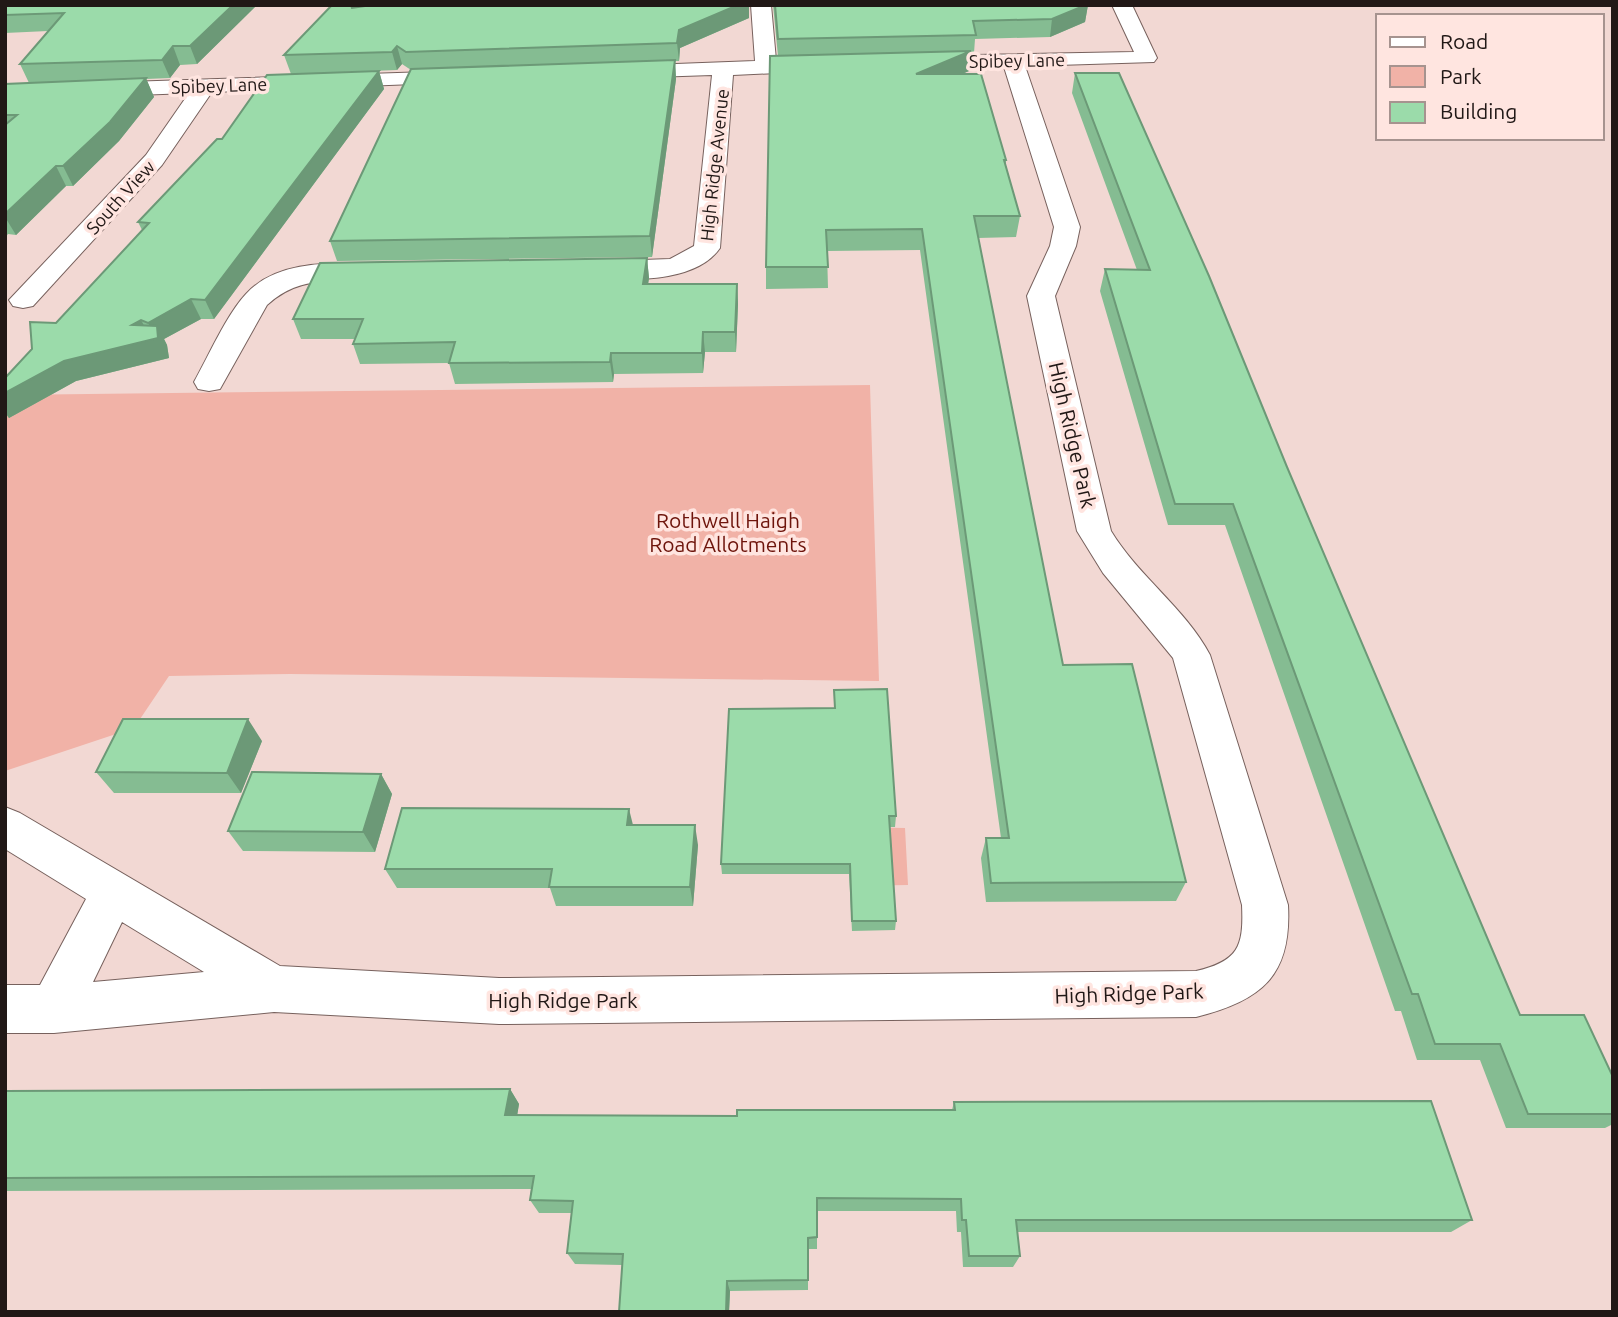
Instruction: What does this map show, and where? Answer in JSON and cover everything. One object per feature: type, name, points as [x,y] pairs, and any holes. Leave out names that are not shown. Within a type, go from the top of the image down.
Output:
[{"type":"street","points":[[761,5],[766,68]]},
{"type":"street","name":"Spibey Lane","points":[[902,63],[1147,58],[1122,5]]},
{"type":"street","name":"High Ridge Park","points":[[5,1009],[54,1009],[274,989],[499,1001],[1196,994],[1224,988],[1246,975],[1261,955],[1268,931],[1265,905],[1191,655],[1174,627],[1107,555],[1094,531],[1041,296],[1044,282],[1066,244],[1067,228],[1012,60]]},
{"type":"street","points":[[603,72],[839,65]]},
{"type":"street","name":"High Ridge Avenue","points":[[570,269],[666,267],[692,261],[702,255],[707,248],[723,69]]},
{"type":"street","name":"Spibey Lane","points":[[5,93],[480,77]]},
{"type":"street","name":"South View","points":[[23,300],[154,160],[205,86]]},
{"type":"street","points":[[209,382],[255,300],[275,284],[307,273],[392,271]]},
{"type":"street","name":"High Ridge Park","points":[[5,826],[274,989]]},
{"type":"street","points":[[54,1009],[114,891]]},
{"type":"green space","name":"Rothwell Haigh Road Allotments","points":[[870,385],[879,681],[290,674],[169,676],[134,728],[5,771],[5,395]]},
{"type":"green space","points":[[848,827],[905,828],[908,885],[850,886]]},
{"type":"building","points":[[5,5],[233,5],[190,46],[173,46],[162,60],[20,64],[64,13],[5,15]]},
{"type":"building","points":[[332,5],[351,5],[352,8],[366,5],[738,5],[679,30],[677,43],[406,52],[397,46],[392,52],[284,55]]},
{"type":"building","points":[[775,5],[1086,5],[1052,19],[973,21],[976,35],[778,39]]},
{"type":"building","points":[[971,51],[916,74],[981,74],[1020,216],[974,216],[1063,665],[1132,664],[1186,882],[991,883],[986,838],[1009,838],[922,229],[826,230],[828,267],[766,267],[770,56]]},
{"type":"building","points":[[675,60],[650,236],[330,241],[411,69]]},
{"type":"building","points":[[379,71],[205,300],[191,299],[148,323],[141,320],[132,325],[157,326],[158,338],[64,361],[5,393],[5,378],[32,349],[30,322],[56,323],[149,223],[138,222],[217,139],[222,139],[267,75]]},
{"type":"building","points":[[1075,73],[1119,73],[1209,276],[1287,467],[1520,1015],[1584,1015],[1613,1077],[1613,1114],[1528,1114],[1500,1044],[1435,1044],[1418,994],[1412,994],[1233,504],[1175,504],[1105,269],[1150,270]]},
{"type":"building","points":[[146,78],[110,122],[63,166],[56,166],[5,214],[5,125],[17,115],[5,115],[5,84]]},
{"type":"building","points":[[647,258],[643,284],[737,284],[735,332],[703,332],[702,353],[611,353],[610,362],[449,363],[455,342],[353,344],[363,319],[293,319],[320,263]]},
{"type":"building","points":[[887,689],[896,816],[889,816],[896,921],[852,921],[850,864],[721,864],[729,709],[835,708],[834,690]]},
{"type":"building","points":[[123,719],[248,719],[227,773],[96,772]]},
{"type":"building","points":[[252,772],[381,774],[363,832],[228,831]]},
{"type":"building","points":[[402,808],[629,809],[627,825],[695,825],[690,887],[549,887],[552,869],[385,869]]},
{"type":"building","points":[[510,1089],[505,1115],[737,1116],[737,1110],[955,1110],[954,1102],[1431,1101],[1472,1220],[1016,1220],[1020,1256],[969,1256],[961,1199],[817,1198],[817,1237],[808,1238],[808,1280],[727,1281],[726,1312],[619,1312],[623,1254],[567,1253],[573,1201],[530,1200],[534,1176],[5,1178],[5,1091]]}]
